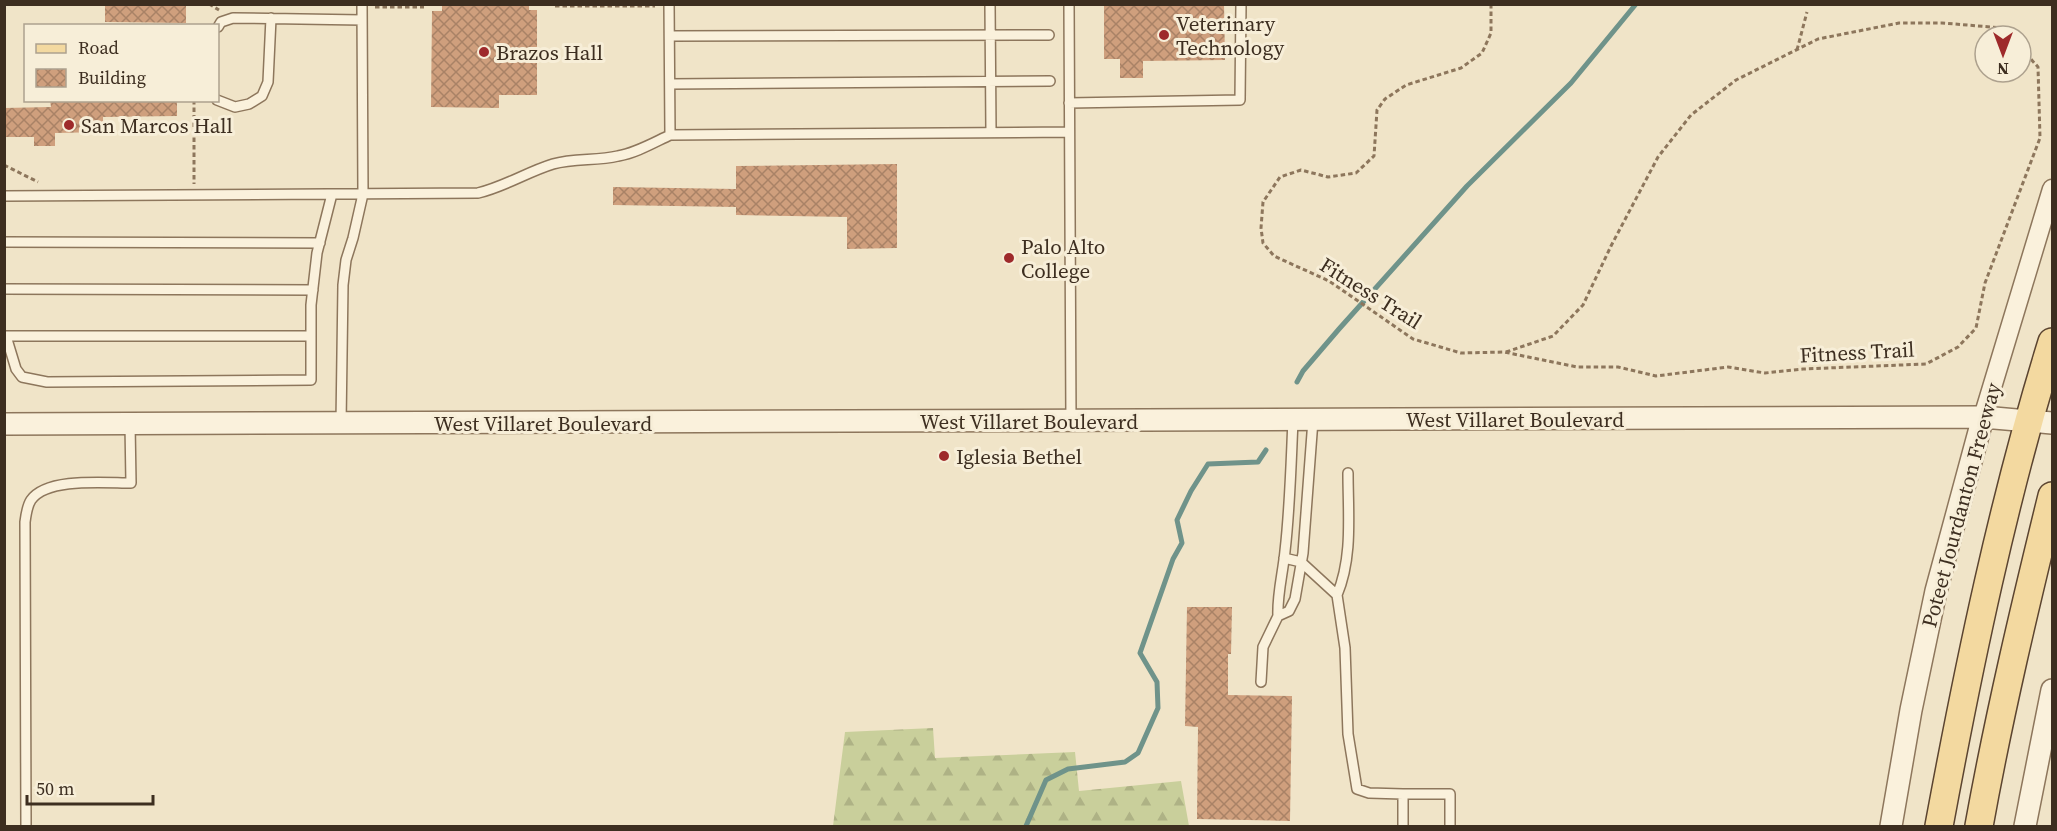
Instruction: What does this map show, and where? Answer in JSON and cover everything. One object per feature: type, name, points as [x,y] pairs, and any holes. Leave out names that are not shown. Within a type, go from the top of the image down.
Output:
[{"type":"main road","name":"Poteet Jourdanton Freeway","points":[[1939,826],[1965,690],[2041,422],[2052,342]]},
{"type":"main road","points":[[1979,826],[1989,767],[2052,496]]},
{"type":"street","name":"Poteet Jourdanton Freeway","points":[[1891,826],[1911,710],[1936,591],[1983,417],[2052,189]]},
{"type":"street","name":"West Villaret Boulevard","points":[[4,424],[1983,417],[2041,422]]},
{"type":"street","points":[[2025,826],[2052,690]]},
{"type":"lane","points":[[341,424],[343,285],[346,260],[363,194],[362,4]]},
{"type":"lane","points":[[669,4],[670,135]]},
{"type":"lane","points":[[990,4],[991,132]]},
{"type":"lane","points":[[1069,4],[1071,421]]},
{"type":"lane","points":[[1069,103],[1240,100],[1241,4]]},
{"type":"lane","points":[[219,25],[221,22],[233,18],[362,20]]},
{"type":"lane","points":[[219,101],[235,107],[249,104],[262,96],[268,82],[271,18]]},
{"type":"lane","points":[[670,36],[1049,35]]},
{"type":"lane","points":[[670,84],[1050,81]]},
{"type":"lane","points":[[4,195],[478,193],[555,164],[616,157],[631,153],[670,135],[1069,132]]},
{"type":"lane","points":[[311,336],[5,336],[16,369],[22,376],[47,382],[311,380],[313,290],[320,243],[332,194]]},
{"type":"lane","points":[[4,242],[320,243]]},
{"type":"lane","points":[[4,288],[313,290]]},
{"type":"lane","points":[[1261,681],[1263,647],[1278,616],[1290,498],[1303,420]]},
{"type":"lane","points":[[1278,616],[1289,611],[1295,599],[1301,562],[1303,420]]},
{"type":"lane","points":[[26,826],[25,522],[27,508],[32,498],[43,490],[58,484],[131,483],[130,424]]},
{"type":"lane","points":[[1348,473],[1349,541],[1344,577],[1337,595],[1345,648],[1348,734],[1357,789],[1369,793],[1450,794],[1450,826]]},
{"type":"lane","points":[[1284,558],[1301,562],[1337,595]]},
{"type":"lane","points":[[1403,794],[1403,826]]},
{"type":"path","name":"Fitness Trail","points":[[1491,4],[1491,33],[1482,53],[1461,68],[1406,85],[1385,99],[1377,110],[1374,156],[1356,173],[1328,177],[1301,170],[1280,177],[1263,202],[1261,228],[1263,243],[1274,256],[1329,281],[1413,339],[1461,353],[1504,352],[1577,367],[1618,367],[1656,376],[1728,367],[1765,373],[1803,369],[1926,364],[1958,347],[1976,328],[1985,283],[2040,138],[2038,67],[2033,61]]},
{"type":"path","points":[[555,6],[655,6]]},
{"type":"path","points":[[375,8],[424,7]]},
{"type":"path","points":[[1797,50],[1807,12]]},
{"type":"path","name":"Fitness Trail","points":[[1504,352],[1553,336],[1583,305],[1611,246],[1659,157],[1691,115],[1736,80],[1818,39],[1899,23],[1973,26]]},
{"type":"path","points":[[194,102],[195,195]]},
{"type":"path","points":[[4,165],[38,182]]},
{"type":"green space","points":[[933,728],[935,758],[1075,752],[1079,791],[1181,781],[1189,826],[833,826],[845,732]]},
{"type":"building","points":[[105,4],[186,4],[186,23],[105,22]]},
{"type":"building","name":"Brazos Hall","points":[[442,4],[529,4],[529,10],[537,10],[537,95],[499,95],[499,108],[431,107],[432,11],[442,11]]},
{"type":"building","name":"Veterinary Technology","points":[[1104,4],[1224,4],[1225,60],[1143,61],[1143,78],[1120,78],[1120,59],[1104,59]]},
{"type":"building","name":"San Marcos Hall","points":[[50,102],[177,102],[177,116],[103,117],[103,132],[55,133],[55,146],[34,146],[34,137],[4,137],[4,108],[51,107]]},
{"type":"building","points":[[897,164],[897,248],[847,249],[847,217],[736,215],[736,207],[613,205],[613,187],[736,189],[736,166]]},
{"type":"building","points":[[1187,607],[1232,607],[1231,654],[1228,654],[1228,695],[1292,696],[1290,821],[1197,819],[1198,727],[1185,726]]},
{"type":"waterway","points":[[1297,382],[1303,371],[1339,329],[1467,186],[1571,83],[1636,4]]},
{"type":"waterway","points":[[1026,826],[1046,780],[1068,769],[1125,762],[1138,753],[1158,708],[1157,682],[1140,653],[1173,559],[1182,543],[1177,520],[1208,464],[1258,462],[1266,450]]},
{"type":"place","name":"Veterinary Technology","points":[[1164,35]]},
{"type":"place","name":"Brazos Hall","points":[[484,52]]},
{"type":"place","name":"San Marcos Hall","points":[[69,125]]},
{"type":"place","name":"Palo Alto College","points":[[1009,258]]},
{"type":"place","name":"Iglesia Bethel","points":[[944,456]]}]
